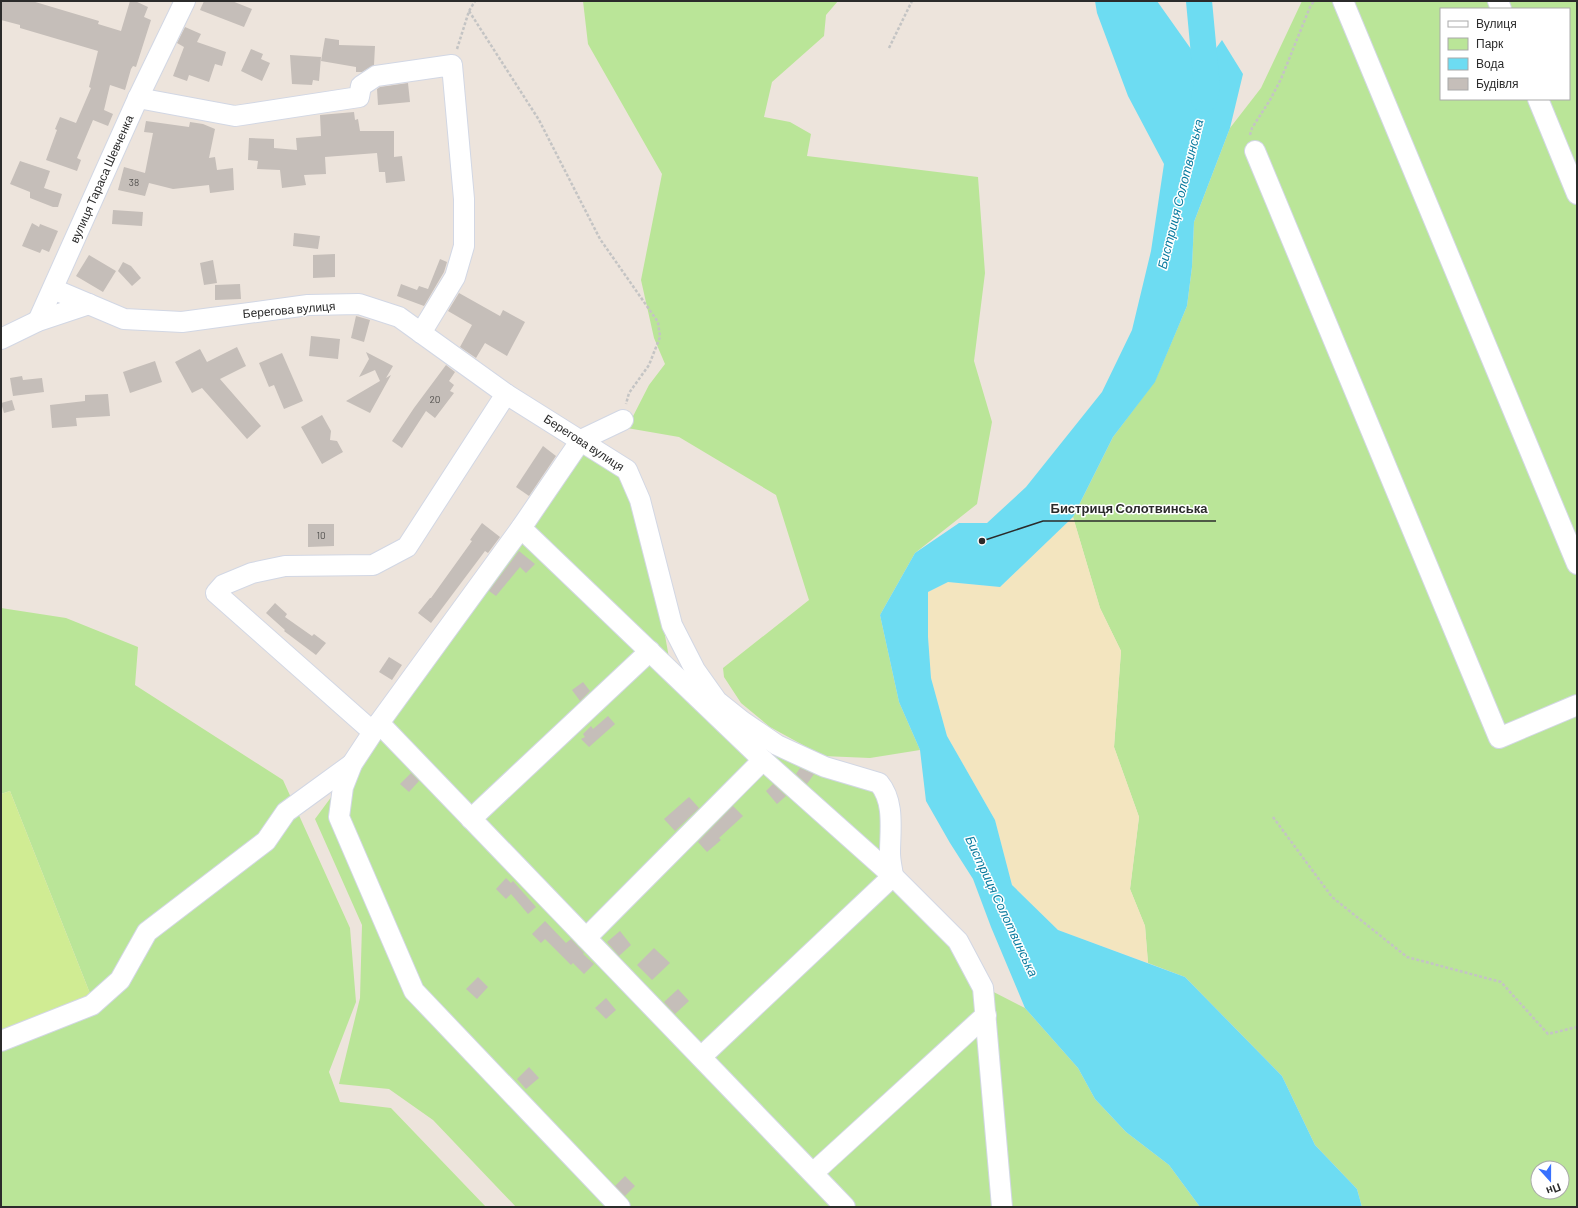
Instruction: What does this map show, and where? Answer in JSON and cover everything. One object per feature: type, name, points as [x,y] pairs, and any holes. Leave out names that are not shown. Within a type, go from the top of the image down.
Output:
[{"type":"street","name":"вулиця Тараса Шевченка","points":[[38,321],[138,98],[185,1]]},
{"type":"street","points":[[1343,1],[1577,564]]},
{"type":"street","points":[[138,98],[235,116],[359,97],[361,86],[376,76],[452,65],[464,199],[464,246],[455,277],[421,333]]},
{"type":"street","points":[[1538,100],[1577,194]]},
{"type":"street","points":[[1255,151],[1499,738],[1577,705]]},
{"type":"street","name":"Берегова вулиця","points":[[53,289],[124,319],[182,322],[308,305],[359,304],[399,317],[506,394],[627,470],[640,500],[672,625],[695,670],[717,701],[742,721],[777,745],[825,767],[879,783],[884,789],[888,798],[890,816],[890,856],[893,876]]},
{"type":"street","points":[[1,339],[38,321],[89,304]]},
{"type":"street","points":[[506,394],[407,547],[373,565],[285,566],[252,573],[222,584],[216,593],[376,728],[471,819],[845,1207]]},
{"type":"street","points":[[620,1207],[414,991],[339,817],[343,787],[352,764],[376,728],[521,528],[581,440],[623,420]]},
{"type":"street","points":[[521,528],[763,760],[893,876],[958,941],[983,988],[1002,1207]]},
{"type":"street","points":[[471,819],[650,651]]},
{"type":"street","points":[[586,938],[763,760]]},
{"type":"street","points":[[1,1041],[92,1005],[120,980],[147,932],[266,841],[286,812],[352,764]]},
{"type":"street","points":[[701,1057],[893,876]]},
{"type":"street","points":[[812,1173],[986,1015]]},
{"type":"path","points":[[452,65],[469,11],[475,1]]},
{"type":"path","points":[[889,48],[912,1]]},
{"type":"path","points":[[1255,151],[1250,136],[1252,128],[1270,100],[1281,79],[1310,7],[1314,1]]},
{"type":"path","points":[[469,11],[539,120],[600,239],[658,322],[660,337],[649,365],[629,393],[623,420]]},
{"type":"path","points":[[1274,818],[1332,897],[1407,957],[1500,982],[1548,1034],[1577,1027]]},
{"type":"green space","points":[[583,1],[838,1],[826,15],[824,36],[772,82],[764,117],[790,122],[811,134],[807,156],[978,177],[985,273],[974,361],[992,422],[977,504],[915,553],[880,615],[899,702],[920,750],[870,758],[823,756],[770,727],[741,703],[724,677],[723,668],[809,600],[776,495],[679,437],[627,428],[649,385],[665,364],[654,338],[641,280],[662,174],[588,44]]},
{"type":"green space","points":[[1302,1],[1577,1],[1577,1207],[1362,1207],[1357,1189],[1315,1145],[1282,1076],[1185,977],[1148,963],[1145,926],[1130,889],[1139,817],[1114,747],[1121,651],[1100,608],[1073,517],[1113,437],[1155,381],[1187,306],[1192,267],[1194,222],[1230,128],[1261,88]]},
{"type":"green space","points":[[584,445],[625,472],[657,591],[673,680],[717,724],[760,774],[746,733],[875,787],[887,814],[887,857],[950,934],[980,985],[1025,1008],[1078,1068],[1095,1099],[1126,1132],[1169,1165],[1200,1207],[516,1207],[433,1120],[389,1089],[339,1084],[360,998],[362,925],[315,819]]},
{"type":"green space","points":[[1,608],[66,618],[138,647],[135,685],[283,780],[350,928],[356,1002],[329,1072],[340,1102],[391,1108],[486,1207],[1,1207],[1,1031],[91,996],[10,791],[1,794]]},
{"type":"green space","points":[[10,791],[91,996],[1,1031],[1,794]]},
{"type":"sand","points":[[1073,517],[1100,608],[1121,651],[1114,747],[1139,817],[1130,889],[1145,926],[1148,963],[1058,930],[1012,885],[995,820],[947,736],[931,678],[928,637],[928,592],[948,582],[1000,587]]},
{"type":"water","points":[[1095,1],[1157,1],[1203,66],[1222,40],[1243,74],[1230,128],[1194,222],[1192,267],[1187,306],[1155,382],[1113,437],[1073,517],[1000,587],[948,582],[928,592],[928,637],[931,678],[947,736],[995,820],[1012,885],[1058,930],[1185,977],[1282,1076],[1315,1145],[1357,1189],[1362,1207],[1200,1207],[1169,1165],[1126,1132],[1095,1099],[1078,1068],[1025,1008],[991,927],[973,879],[926,801],[920,750],[899,702],[880,615],[915,553],[959,523],[987,523],[1026,487],[1102,392],[1132,330],[1151,251],[1164,164],[1128,96],[1097,13]]},
{"type":"building","points":[[1,1],[32,1],[99,21],[98,24],[121,31],[130,1],[135,1],[148,7],[144,17],[151,20],[136,67],[133,66],[131,69],[125,90],[110,85],[104,110],[113,114],[108,126],[93,120],[77,158],[81,160],[77,171],[46,160],[60,117],[76,123],[91,88],[89,87],[98,51],[20,28],[20,25],[1,20]]},
{"type":"building","points":[[204,1],[232,1],[252,9],[244,27],[200,10]]},
{"type":"building","points":[[185,27],[201,34],[197,42],[226,52],[222,66],[215,64],[209,82],[189,75],[187,81],[173,76],[184,47],[177,43]]},
{"type":"building","points":[[325,38],[339,40],[339,45],[375,46],[374,65],[362,72],[356,72],[356,67],[321,61]]},
{"type":"building","points":[[251,49],[263,54],[261,59],[270,63],[262,81],[241,71]]},
{"type":"building","points":[[290,55],[321,57],[319,81],[313,80],[312,85],[292,84]]},
{"type":"building","points":[[408,83],[410,102],[378,105],[377,89],[380,87]]},
{"type":"building","points":[[354,112],[355,120],[358,119],[360,131],[394,131],[394,157],[402,156],[405,181],[386,183],[385,172],[379,172],[377,153],[325,157],[326,174],[304,175],[306,185],[282,188],[280,170],[257,169],[258,161],[248,160],[249,138],[274,139],[274,148],[297,150],[296,138],[321,136],[320,115]]},
{"type":"building","points":[[146,121],[189,127],[190,122],[203,124],[215,129],[209,158],[215,157],[217,170],[233,168],[234,190],[210,193],[209,185],[173,189],[149,183],[145,196],[118,190],[124,167],[145,173],[153,133],[144,132]]},
{"type":"building","points":[[20,161],[50,171],[44,188],[62,194],[58,207],[53,207],[30,198],[30,192],[10,184]]},
{"type":"building","points":[[113,210],[143,212],[142,226],[112,224]]},
{"type":"building","points":[[32,223],[39,227],[40,224],[58,231],[49,252],[42,249],[40,253],[22,246]]},
{"type":"building","points":[[294,233],[320,236],[318,249],[293,246]]},
{"type":"building","points":[[335,254],[335,277],[313,278],[313,255]]},
{"type":"building","points":[[89,255],[116,271],[103,292],[76,276]]},
{"type":"building","points":[[440,259],[447,262],[444,272],[424,306],[397,296],[401,284],[417,290],[419,286],[428,289]]},
{"type":"building","points":[[213,260],[217,283],[204,285],[200,263]]},
{"type":"building","points":[[123,262],[131,266],[141,278],[132,286],[118,271]]},
{"type":"building","points":[[240,284],[241,299],[215,300],[215,285]]},
{"type":"building","points":[[459,293],[500,316],[503,310],[525,322],[507,356],[485,343],[476,358],[460,347],[472,325],[448,311]]},
{"type":"building","points":[[356,316],[370,320],[364,342],[351,338]]},
{"type":"building","points":[[311,336],[340,339],[338,359],[309,356]]},
{"type":"building","points":[[237,347],[246,366],[220,379],[261,426],[247,439],[202,388],[192,393],[175,362],[200,349],[207,362]]},
{"type":"building","points":[[366,352],[393,366],[386,378],[391,375],[370,413],[346,401],[380,381],[375,370],[359,377],[369,359]]},
{"type":"building","points":[[282,353],[303,401],[284,409],[274,385],[269,387],[259,363]]},
{"type":"building","points":[[155,361],[162,382],[130,393],[123,372]]},
{"type":"building","points":[[446,365],[455,372],[449,381],[454,385],[450,391],[454,393],[435,418],[426,411],[402,448],[392,441]]},
{"type":"building","points":[[22,376],[23,380],[42,378],[44,392],[13,396],[10,378]]},
{"type":"building","points":[[108,394],[110,416],[76,418],[77,426],[52,428],[50,405],[85,401],[85,395]]},
{"type":"building","points":[[12,400],[15,410],[4,413],[1,403]]},
{"type":"building","points":[[322,415],[331,431],[330,440],[337,441],[343,452],[322,464],[301,427]]},
{"type":"building","points":[[543,446],[556,456],[529,496],[516,487]]},
{"type":"building","points":[[482,523],[500,537],[488,553],[485,551],[431,623],[418,613],[431,598],[472,541],[470,540]]},
{"type":"building","points":[[308,524],[334,524],[334,546],[308,547]]},
{"type":"building","points":[[519,551],[535,564],[526,573],[520,567],[496,596],[489,591]]},
{"type":"building","points":[[275,603],[287,614],[285,617],[312,636],[314,634],[326,643],[316,655],[284,631],[285,630],[266,613]]},
{"type":"building","points":[[389,657],[402,665],[392,680],[379,672]]},
{"type":"building","points":[[583,682],[590,691],[580,701],[572,690]]},
{"type":"building","points":[[608,716],[615,724],[589,747],[581,739],[585,737],[583,734],[591,726],[593,729]]},
{"type":"building","points":[[800,768],[814,774],[807,784],[796,774]]},
{"type":"building","points":[[411,773],[419,781],[409,792],[400,784]]},
{"type":"building","points":[[773,784],[786,796],[777,804],[766,791]]},
{"type":"building","points":[[689,797],[699,808],[675,831],[664,819]]},
{"type":"building","points":[[733,806],[743,816],[719,838],[721,840],[707,852],[698,842]]},
{"type":"building","points":[[506,878],[511,883],[513,881],[536,907],[528,914],[511,894],[506,899],[496,889]]},
{"type":"building","points":[[545,921],[566,943],[571,939],[584,953],[583,954],[594,964],[584,974],[573,963],[571,965],[545,939],[541,943],[532,934]]},
{"type":"building","points":[[620,931],[631,945],[619,956],[607,942]]},
{"type":"building","points":[[654,948],[670,963],[652,980],[637,965]]},
{"type":"building","points":[[478,977],[488,987],[477,999],[466,989]]},
{"type":"building","points":[[678,989],[689,1001],[675,1014],[664,1002]]},
{"type":"building","points":[[606,998],[616,1010],[606,1019],[595,1008]]},
{"type":"building","points":[[529,1067],[539,1078],[526,1089],[517,1079]]},
{"type":"building","points":[[625,1176],[635,1186],[625,1196],[615,1186]]},
{"type":"waterway","name":"Бистриця Солотвинська","points":[[1199,1],[1207,87],[1204,99]]},
{"type":"place","name":"Бистриця Солотвинська","points":[[982,541]]}]
